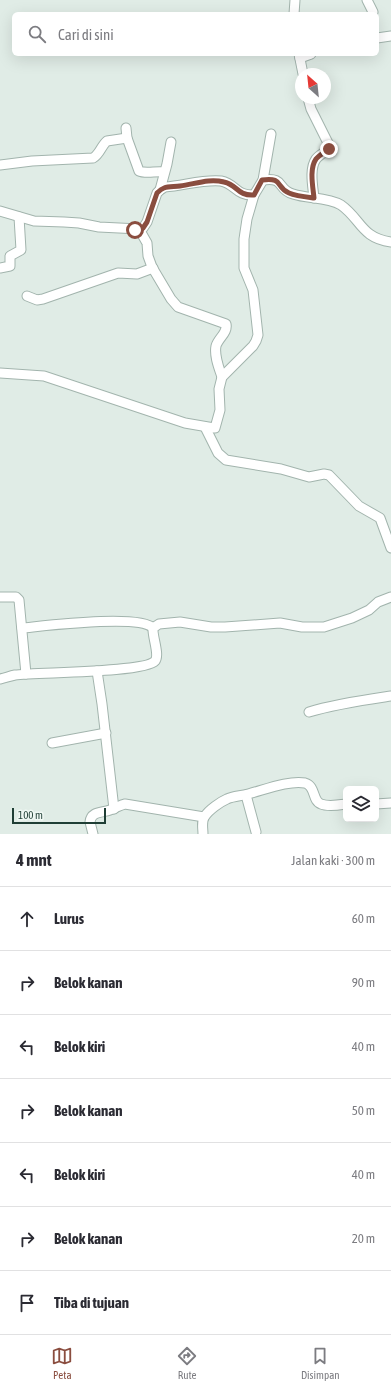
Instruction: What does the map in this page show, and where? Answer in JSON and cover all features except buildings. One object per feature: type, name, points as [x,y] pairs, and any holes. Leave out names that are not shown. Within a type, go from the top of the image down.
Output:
[{"type":"street","points":[[294,12],[295,0]]},
{"type":"street","points":[[367,0],[373,12]]},
{"type":"street","points":[[379,38],[391,36]]},
{"type":"street","points":[[299,56],[302,68]]},
{"type":"street","points":[[310,104],[330,147],[317,158],[314,164],[312,183],[314,198]]},
{"type":"street","points":[[126,128],[126,138],[139,171],[142,173],[156,171],[164,172]]},
{"type":"street","points":[[222,377],[253,346],[258,335],[253,290],[244,268],[244,238],[247,219],[254,195],[262,180],[271,134]]},
{"type":"street","points":[[0,165],[32,161],[93,158],[105,143],[126,138]]},
{"type":"street","points":[[0,211],[34,221],[80,223],[99,227],[139,230],[143,228],[147,222],[157,193],[160,190],[171,142]]},
{"type":"street","points":[[262,180],[276,180],[287,192],[295,195],[339,204],[347,210],[370,235],[378,239],[391,242]]},
{"type":"street","points":[[160,190],[213,181],[228,184],[242,194],[254,195]]},
{"type":"street","points":[[0,268],[10,266],[10,256],[21,250],[19,217]]},
{"type":"street","points":[[0,373],[44,376],[185,422],[205,427],[214,428],[216,426],[220,410],[219,389],[222,377],[216,351],[217,344],[226,329],[226,324],[178,307],[171,299],[149,261],[147,243],[139,230]]},
{"type":"street","points":[[27,296],[37,300],[43,299],[118,274],[138,274],[153,268]]},
{"type":"street","points":[[205,427],[218,453],[226,460],[281,469],[309,477],[324,474],[329,475],[360,506],[380,518],[391,548]]},
{"type":"street","points":[[0,597],[16,597],[19,600],[26,674]]},
{"type":"street","points":[[152,628],[159,624],[180,622],[211,627],[280,623],[302,627],[324,627],[352,618],[370,610],[378,602],[391,597]]},
{"type":"street","points":[[0,680],[14,675],[131,668],[155,661],[156,651],[152,628],[151,626],[142,623],[96,621],[22,628]]},
{"type":"street","points":[[97,671],[106,733],[114,808]]},
{"type":"street","points":[[309,712],[364,700],[391,696]]},
{"type":"street","points":[[52,743],[106,733]]},
{"type":"street","points":[[203,834],[204,817],[226,799],[289,784],[301,783],[309,785],[312,788],[319,804],[343,804]]},
{"type":"street","points":[[246,794],[256,832]]},
{"type":"street","points":[[379,804],[391,803]]},
{"type":"street","points":[[93,834],[90,818],[95,813],[125,804],[204,817]]},
{"type":"route","points":[[135,230],[143,228],[147,222],[157,193],[160,190],[203,181],[222,182],[234,187],[242,194],[254,195],[262,180],[272,179],[280,183],[287,192],[314,198],[312,170],[317,158],[329,149]]}]
